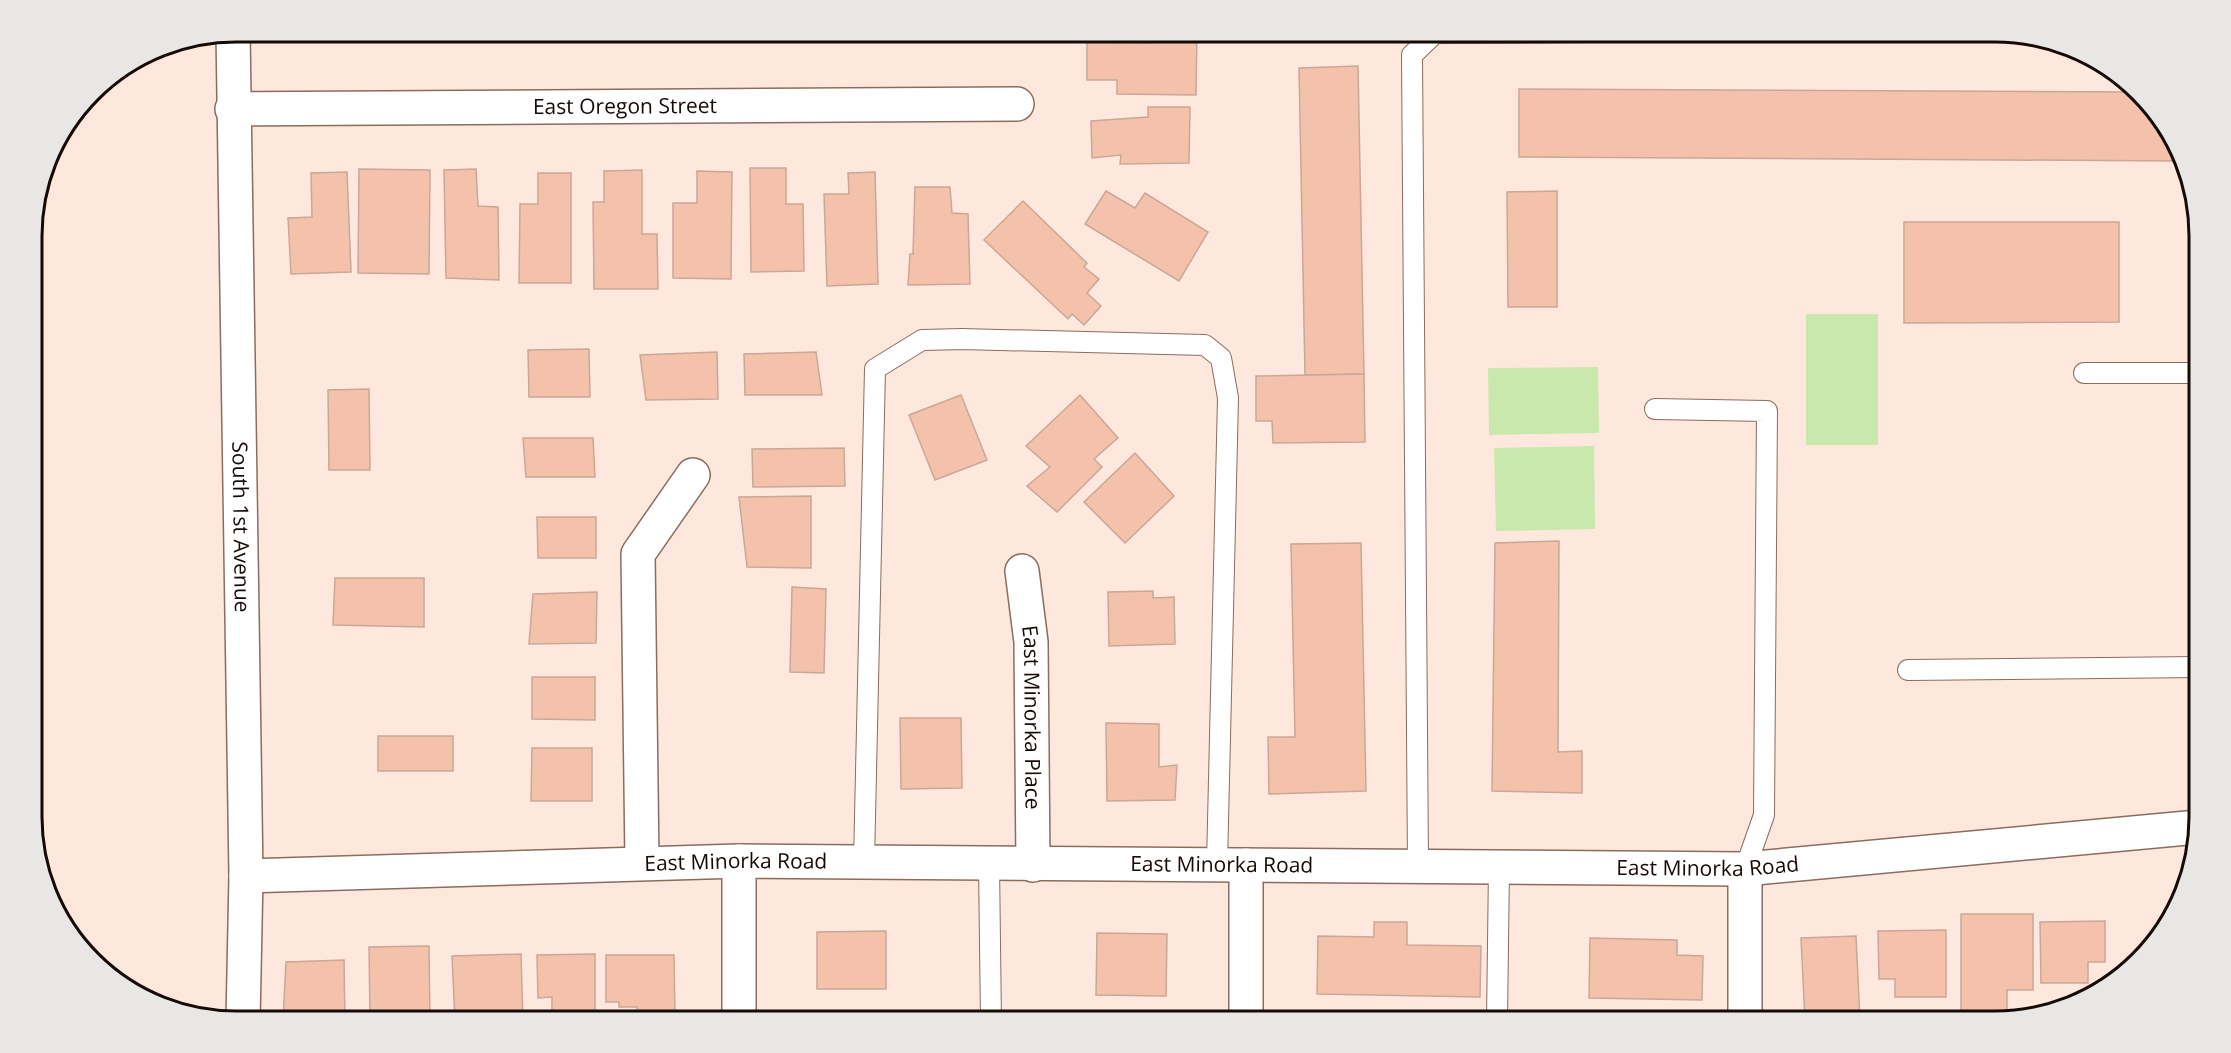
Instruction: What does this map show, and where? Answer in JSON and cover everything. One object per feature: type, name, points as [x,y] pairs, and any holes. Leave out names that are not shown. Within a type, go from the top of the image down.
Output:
[{"type":"street","name":"South 1st Avenue","points":[[233,42],[232,109],[246,876],[243,1011]]},
{"type":"street","name":"East Oregon Street","points":[[232,109],[1017,104]]},
{"type":"street","points":[[642,862],[638,554],[693,475]]},
{"type":"street","name":"East Minorka Place","points":[[1022,571],[1031,642],[1033,865]]},
{"type":"street","name":"East Minorka Road","points":[[246,876],[642,862],[739,861],[1745,869],[2189,828]]},
{"type":"street","points":[[739,861],[739,1011]]},
{"type":"street","points":[[1231,864],[1245,1011]]},
{"type":"street","points":[[1745,869],[1745,1011]]},
{"type":"lane","points":[[1418,866],[1413,55],[1426,42]]},
{"type":"lane","points":[[864,862],[875,369],[922,340],[962,339],[1205,345],[1221,358],[1228,398],[1231,864]]},
{"type":"lane","points":[[2084,373],[2189,373]]},
{"type":"lane","points":[[1655,409],[1767,411],[1764,815],[1745,869]]},
{"type":"lane","points":[[1908,670],[2189,666]]},
{"type":"lane","points":[[989,864],[991,1011]]},
{"type":"lane","points":[[1497,1011],[1499,867]]},
{"type":"green space","points":[[1806,314],[1878,314],[1878,445],[1806,445]]},
{"type":"green space","points":[[1598,367],[1599,433],[1489,435],[1488,368]]},
{"type":"green space","points":[[1594,446],[1595,529],[1496,531],[1494,448]]},
{"type":"building","points":[[1087,42],[1197,42],[1196,95],[1117,94],[1117,80],[1087,80]]},
{"type":"building","points":[[1358,66],[1364,374],[1305,375],[1299,68]]},
{"type":"building","points":[[1519,89],[2124,92],[2149,118],[2174,161],[1519,157]]},
{"type":"building","points":[[1148,107],[1190,107],[1189,163],[1120,164],[1121,155],[1092,158],[1091,121],[1148,117]]},
{"type":"building","points":[[750,168],[786,168],[786,204],[803,204],[804,271],[751,272]]},
{"type":"building","points":[[359,169],[430,170],[429,274],[358,273]]},
{"type":"building","points":[[476,169],[478,206],[498,207],[499,280],[446,278],[444,170]]},
{"type":"building","points":[[642,170],[642,234],[657,234],[658,289],[594,289],[593,202],[604,202],[604,171]]},
{"type":"building","points":[[697,171],[732,172],[731,279],[673,278],[673,203],[697,203]]},
{"type":"building","points":[[347,172],[351,272],[291,274],[288,218],[312,217],[311,173]]},
{"type":"building","points":[[875,172],[878,284],[827,286],[824,194],[849,194],[848,173]]},
{"type":"building","points":[[538,173],[571,173],[571,283],[519,283],[520,204],[538,204]]},
{"type":"building","points":[[915,187],[950,187],[952,213],[968,214],[970,284],[908,285],[910,254],[913,254]]},
{"type":"building","points":[[1106,191],[1135,208],[1145,193],[1208,232],[1179,281],[1085,224]]},
{"type":"building","points":[[1557,191],[1557,307],[1508,307],[1507,192]]},
{"type":"building","points":[[1023,201],[1087,263],[1084,267],[1099,279],[1087,293],[1101,306],[1084,325],[1072,314],[1068,319],[984,240]]},
{"type":"building","points":[[1904,222],[2119,222],[2119,322],[1904,323]]},
{"type":"building","points":[[589,349],[590,397],[529,397],[528,350]]},
{"type":"building","points":[[717,352],[718,399],[646,400],[640,355]]},
{"type":"building","points":[[816,352],[822,395],[745,395],[744,354]]},
{"type":"building","points":[[1364,374],[1365,442],[1273,443],[1272,421],[1256,421],[1256,376]]},
{"type":"building","points":[[369,389],[370,470],[329,470],[328,390]]},
{"type":"building","points":[[961,395],[987,460],[935,480],[909,415]]},
{"type":"building","points":[[1080,395],[1118,438],[1094,459],[1102,467],[1057,512],[1027,486],[1050,467],[1026,446]]},
{"type":"building","points":[[523,438],[593,438],[595,477],[526,477]]},
{"type":"building","points":[[844,448],[845,486],[753,487],[752,449]]},
{"type":"building","points":[[1135,453],[1174,496],[1125,543],[1084,502]]},
{"type":"building","points":[[811,496],[811,568],[747,567],[739,497]]},
{"type":"building","points":[[537,517],[596,517],[596,558],[538,558]]},
{"type":"building","points":[[1559,541],[1558,752],[1582,751],[1582,793],[1492,791],[1495,543]]},
{"type":"building","points":[[1361,543],[1366,791],[1269,794],[1268,737],[1295,737],[1291,544]]},
{"type":"building","points":[[335,578],[424,578],[424,627],[333,625]]},
{"type":"building","points":[[792,587],[826,589],[824,673],[790,672]]},
{"type":"building","points":[[1153,591],[1153,598],[1174,597],[1175,644],[1109,646],[1108,592]]},
{"type":"building","points":[[597,592],[596,643],[529,644],[533,594]]},
{"type":"building","points":[[532,677],[595,677],[595,720],[532,719]]},
{"type":"building","points":[[900,718],[961,718],[962,788],[901,789]]},
{"type":"building","points":[[1106,723],[1159,724],[1159,767],[1177,765],[1175,800],[1107,801]]},
{"type":"building","points":[[378,736],[453,736],[453,771],[378,771]]},
{"type":"building","points":[[532,748],[592,748],[592,801],[531,801]]},
{"type":"building","points":[[1961,914],[2033,914],[2033,990],[2007,990],[2007,1011],[1961,1011]]},
{"type":"building","points":[[2105,921],[2105,962],[2088,962],[2088,983],[2041,983],[2040,922]]},
{"type":"building","points":[[1374,922],[1407,922],[1407,945],[1481,946],[1480,997],[1317,994],[1318,936],[1374,937]]},
{"type":"building","points":[[1946,930],[1946,997],[1895,997],[1895,979],[1879,979],[1878,931]]},
{"type":"building","points":[[886,931],[886,989],[817,989],[817,932]]},
{"type":"building","points":[[1097,933],[1167,934],[1166,996],[1096,995]]},
{"type":"building","points":[[1856,936],[1860,1011],[1805,1011],[1801,938]]},
{"type":"building","points":[[1590,938],[1677,940],[1677,955],[1703,956],[1702,1000],[1589,998]]},
{"type":"building","points":[[429,946],[430,1011],[370,1011],[369,947]]},
{"type":"building","points":[[521,954],[523,1011],[455,1011],[452,956]]},
{"type":"building","points":[[595,954],[595,1011],[552,1011],[552,997],[538,998],[537,955]]},
{"type":"building","points":[[606,955],[674,955],[675,1011],[637,1011],[637,1007],[619,1007],[619,1002],[606,1002]]},
{"type":"building","points":[[344,960],[345,1011],[284,1011],[286,962]]}]
